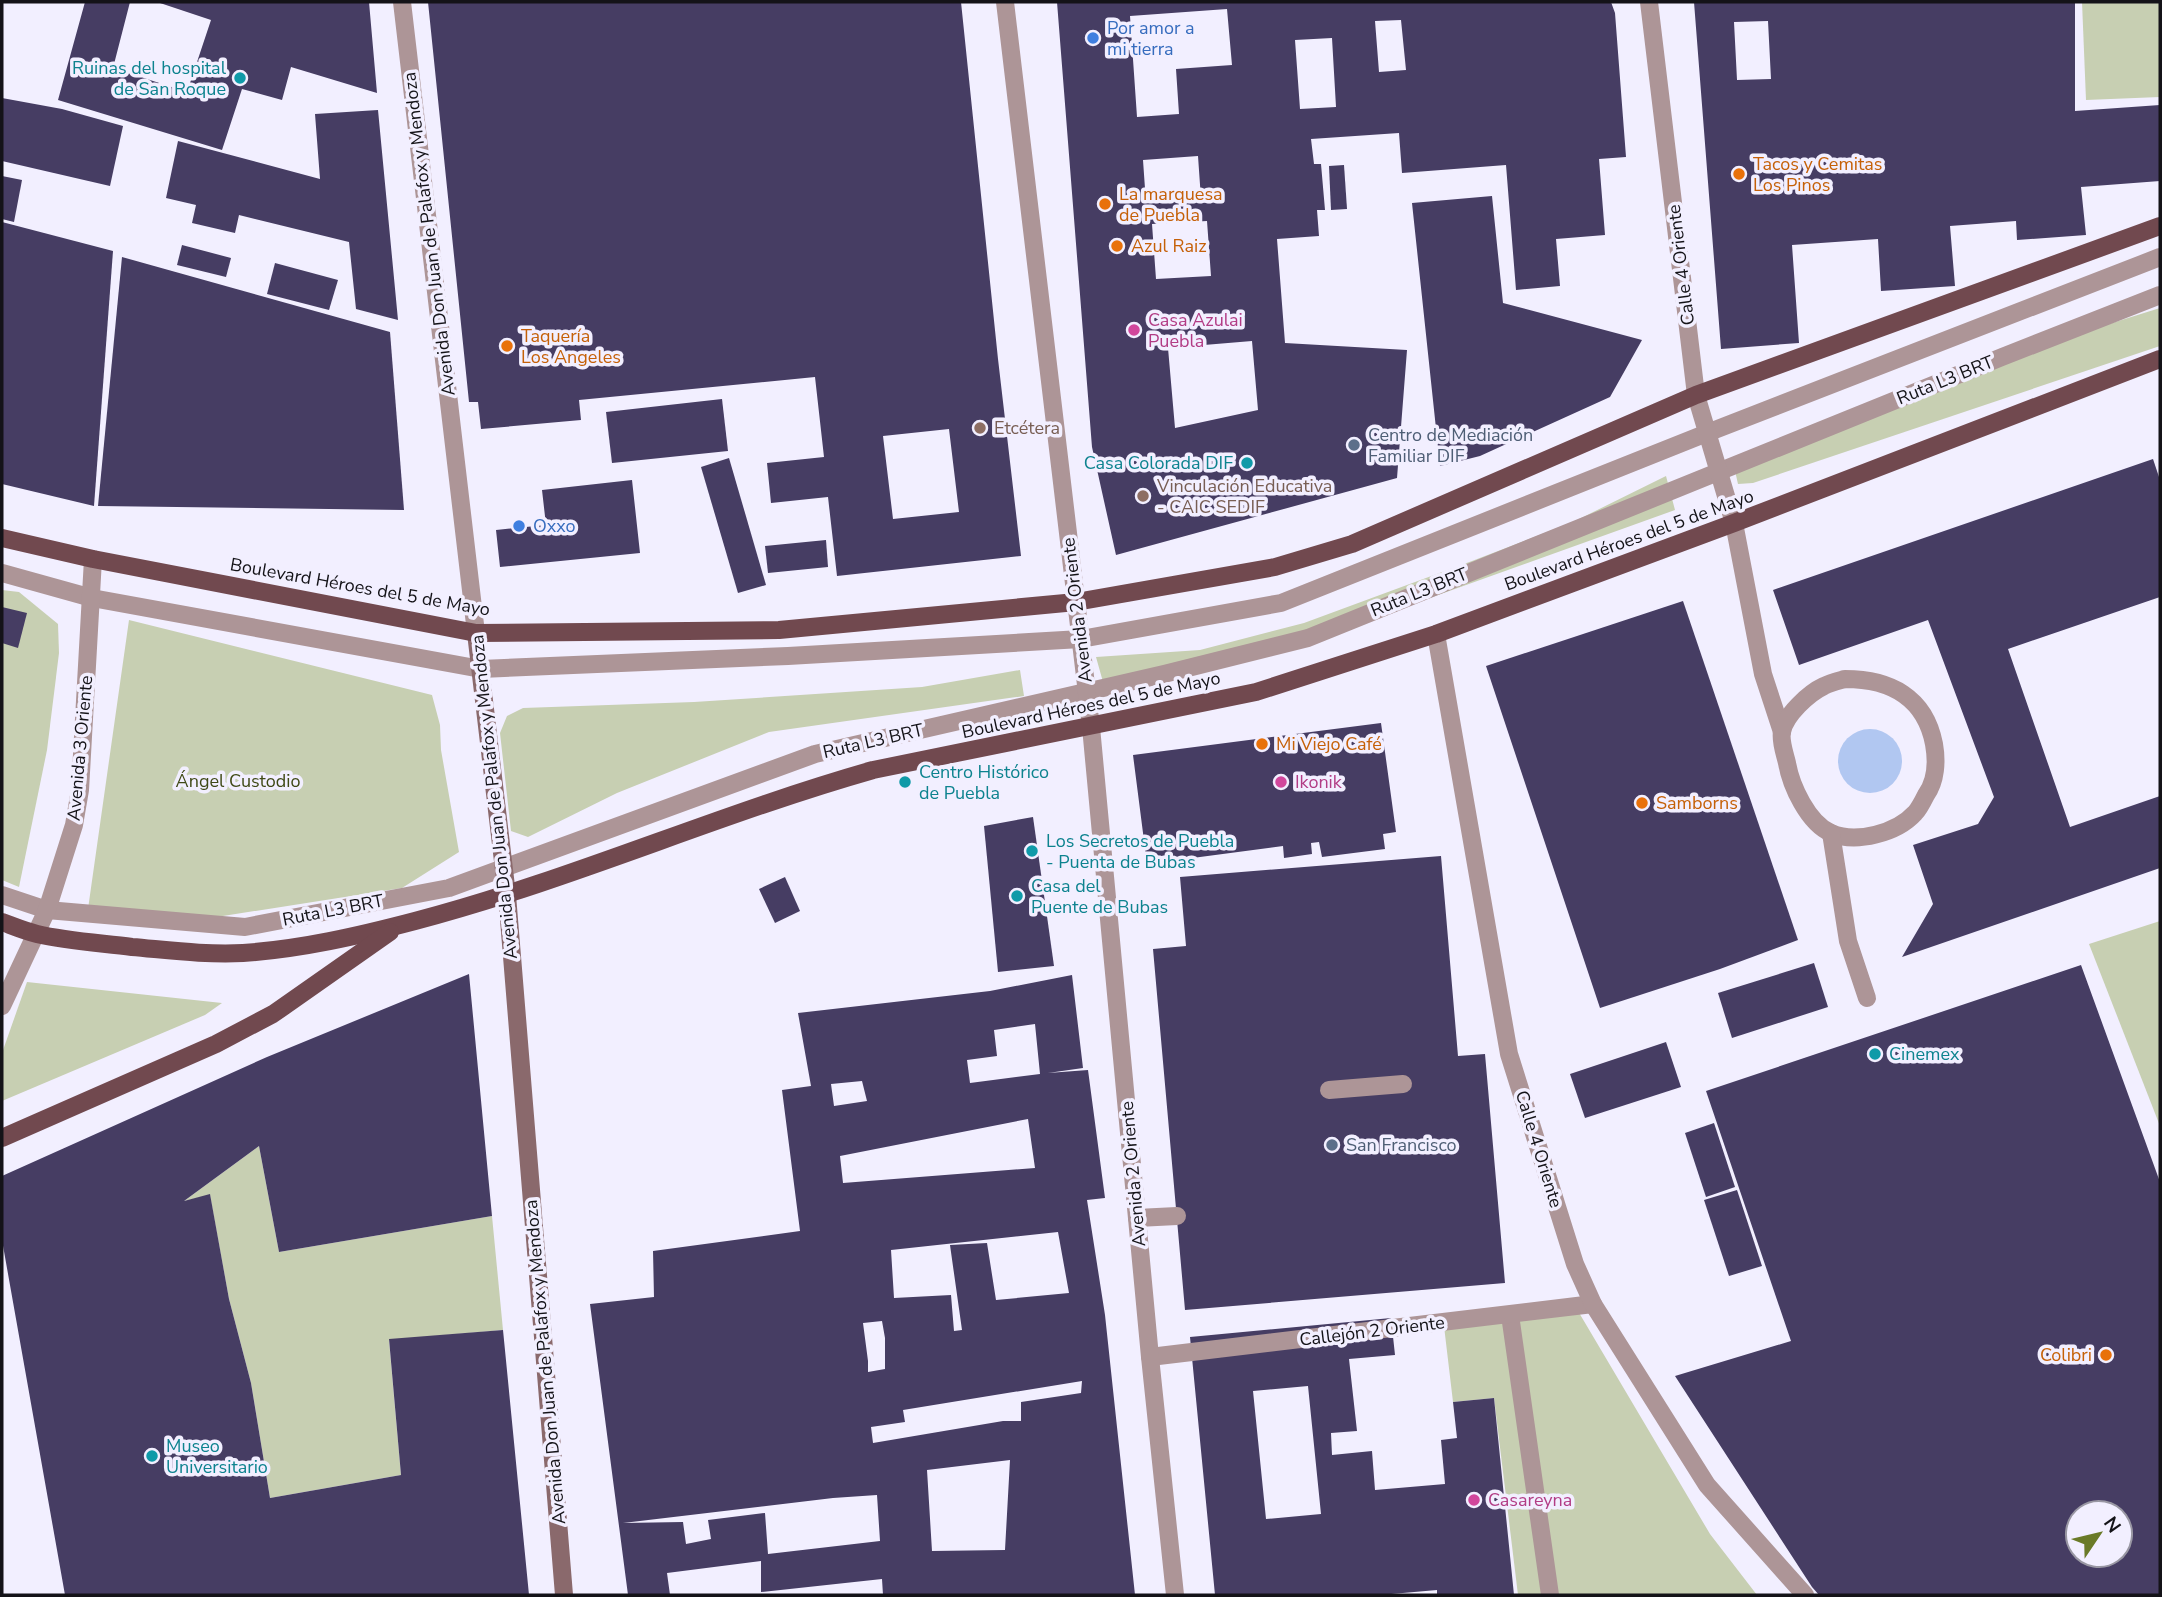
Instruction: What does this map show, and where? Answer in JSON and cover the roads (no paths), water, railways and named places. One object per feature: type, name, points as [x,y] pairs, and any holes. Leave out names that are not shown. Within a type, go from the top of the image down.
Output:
[{"type":"main road","name":"Boulevard Héroes del 5 de Mayo","points":[[2,538],[93,559],[476,633],[779,630],[1076,603],[1275,567],[1352,544],[1696,395],[2160,226]]},
{"type":"main road","name":"Boulevard Héroes del 5 de Mayo","points":[[2,922],[37,934],[162,950],[242,953],[343,939],[401,925],[507,895],[817,786],[873,770],[1256,692],[1436,634],[2160,359]]},
{"type":"main road","name":"Avenida Don Juan de Palafox y Mendoza","points":[[476,633],[507,895],[564,1595]]},
{"type":"main road","points":[[2,1138],[216,1044],[273,1014],[401,925]]},
{"type":"street","name":"Avenida Don Juan de Palafox y Mendoza","points":[[402,2],[476,633]]},
{"type":"street","name":"Avenida 2 Oriente","points":[[1005,2],[1091,727],[1175,1595]]},
{"type":"street","name":"Calle 4 Oriente","points":[[1649,2],[1696,395],[1734,523],[1763,674],[1782,732]]},
{"type":"street","points":[[2,573],[92,598],[481,669],[774,657],[1081,639],[1281,603],[1707,433],[2160,257]]},
{"type":"street","name":"Ruta L3 BRT","points":[[2,895],[47,910],[245,927],[449,888],[815,754],[1308,638],[2160,295]]},
{"type":"street","name":"Avenida 3 Oriente","points":[[2,1006],[47,910],[71,836],[80,790],[93,559]]},
{"type":"street","name":"Calle 4 Oriente","points":[[1436,634],[1509,1054],[1575,1264],[1593,1304],[1707,1485],[1805,1595]]},
{"type":"street","points":[[1844,679],[1866,679],[1887,685],[1906,695],[1920,710],[1931,729],[1936,759],[1930,789],[1914,814],[1890,831],[1861,838],[1831,833],[1808,816],[1789,774],[1782,732],[1792,713],[1806,697],[1824,686],[1844,679]]},
{"type":"street","points":[[1831,833],[1848,941],[1867,998]]},
{"type":"street","points":[[1329,1090],[1403,1084]]},
{"type":"street","points":[[1137,1218],[1177,1216]]},
{"type":"street","name":"Callejón 2 Oriente","points":[[1150,1357],[1593,1304]]},
{"type":"street","points":[[1510,1315],[1550,1595]]},
{"type":"water","points":[[1870,729],[1888,735],[1896,743],[1902,761],[1896,779],[1888,787],[1870,793],[1852,787],[1844,779],[1838,761],[1844,743],[1852,735]]},
{"type":"place","name":"Por amor a mi tierra","points":[[1093,38]]},
{"type":"place","name":"Ruinas del hospital de San Roque","points":[[240,78]]},
{"type":"place","name":"Tacos y Cemitas Los Pinos","points":[[1739,174]]},
{"type":"place","name":"La marquesa de Puebla","points":[[1105,204]]},
{"type":"place","name":"Azul Raiz","points":[[1117,246]]},
{"type":"place","name":"Casa Azulai Puebla","points":[[1134,330]]},
{"type":"place","name":"Taquería Los Angeles","points":[[507,346]]},
{"type":"place","name":"Etcétera","points":[[980,428]]},
{"type":"place","name":"Centro de Mediación Familiar DIF","points":[[1354,445]]},
{"type":"place","name":"Casa Colorada DIF","points":[[1247,463]]},
{"type":"place","name":"Vinculación Educativa - CAIC SEDIF","points":[[1143,496]]},
{"type":"place","name":"Oxxo","points":[[519,526]]},
{"type":"place","name":"Mi Viejo Café","points":[[1262,744]]},
{"type":"place","name":"Centro Histórico de Puebla","points":[[905,782]]},
{"type":"place","name":"Ikonik","points":[[1281,782]]},
{"type":"place","name":"Samborns","points":[[1642,803]]},
{"type":"place","name":"Los Secretos de Puebla - Puenta de Bubas","points":[[1032,851]]},
{"type":"place","name":"Casa del Puente de Bubas","points":[[1017,896]]},
{"type":"place","name":"Cinemex","points":[[1875,1054]]},
{"type":"place","name":"San Francisco","points":[[1332,1145]]},
{"type":"place","name":"Colibri","points":[[2106,1355]]},
{"type":"place","name":"Museo Universitario","points":[[152,1456]]},
{"type":"place","name":"Casareyna","points":[[1474,1500]]},
{"type":"park label","name":"Ángel Custodio","points":[[238,781]]}]
